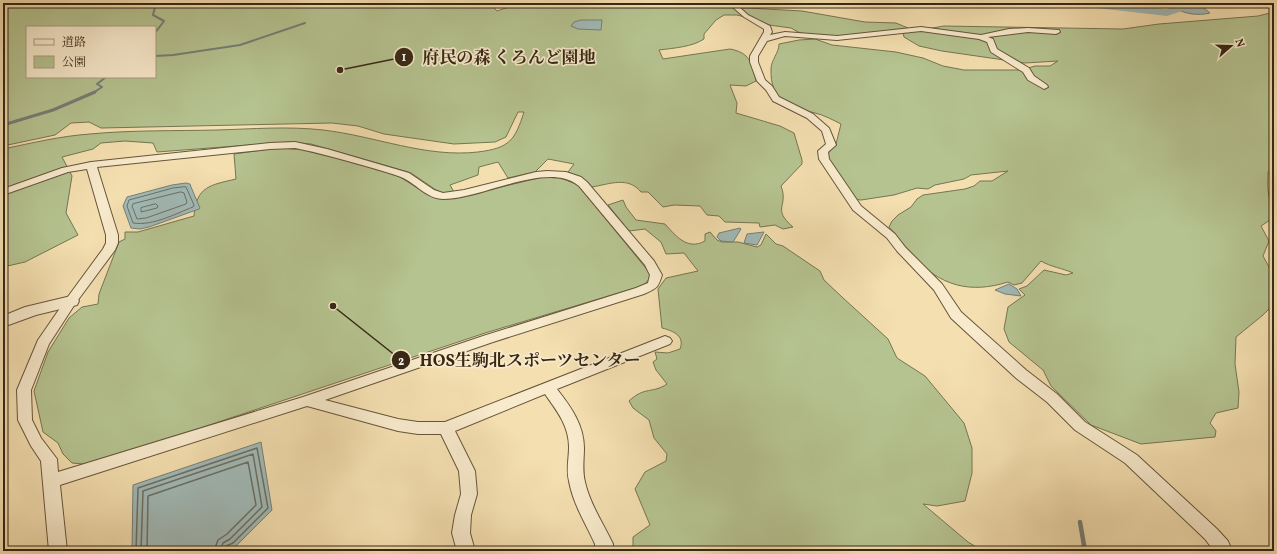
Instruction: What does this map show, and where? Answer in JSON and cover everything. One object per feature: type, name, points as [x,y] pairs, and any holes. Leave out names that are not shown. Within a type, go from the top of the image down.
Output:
[{"type":"street","points":[[731,3],[746,16],[767,28],[768,32],[754,56],[754,62],[761,81],[769,88],[776,99],[810,116],[826,130],[831,145],[823,151],[824,159],[864,216],[881,226],[891,236],[901,249],[938,287],[956,315],[1021,374],[1045,391],[1080,426],[1131,459],[1211,534],[1222,546],[1223,551]]},
{"type":"street","points":[[764,39],[785,34],[837,38],[917,29],[981,37],[990,41],[994,50],[1026,70],[1031,78],[1044,87]]},
{"type":"street","points":[[981,37],[1026,29],[1056,32]]},
{"type":"street","points":[[3,192],[66,170],[91,164],[270,146],[295,145],[324,151],[405,175],[430,192],[443,196],[464,193],[536,175],[562,174],[576,179],[583,184],[655,270],[656,275],[653,285],[640,291],[488,339],[307,401],[52,480]]},
{"type":"street","points":[[58,551],[49,459],[36,442],[25,420],[24,390],[43,343],[72,300],[104,258],[112,243],[112,235],[91,164]]},
{"type":"street","points":[[3,322],[31,311],[72,300]]},
{"type":"street","points":[[307,401],[398,425],[418,428],[446,428],[665,341]]},
{"type":"street","points":[[548,387],[575,429],[577,442],[574,472],[582,499],[604,544],[604,551]]},
{"type":"street","points":[[446,428],[467,471],[469,494],[463,515],[461,533],[466,551]]},
{"type":"green space","points":[[3,3],[497,3],[493,7],[497,11],[520,3],[574,3],[596,6],[747,8],[802,11],[865,22],[896,23],[908,28],[908,30],[828,37],[800,33],[791,28],[769,25],[761,21],[737,15],[724,15],[716,20],[704,34],[704,39],[699,42],[683,47],[659,50],[663,59],[730,49],[742,53],[749,60],[756,81],[746,86],[730,85],[737,103],[736,113],[780,126],[794,133],[802,160],[802,164],[781,186],[783,193],[783,216],[793,227],[783,229],[775,225],[760,227],[759,223],[725,222],[719,216],[707,215],[700,206],[674,205],[663,207],[648,192],[641,192],[630,184],[618,182],[592,187],[587,182],[568,172],[574,164],[548,159],[535,172],[508,178],[498,162],[479,167],[478,175],[450,185],[454,192],[443,193],[411,173],[311,144],[289,142],[157,152],[153,143],[125,141],[101,143],[93,149],[62,157],[72,176],[66,213],[78,235],[25,262],[3,267],[3,149],[79,135],[138,131],[283,128],[323,130],[400,146],[439,152],[478,152],[497,148],[510,141],[518,130],[524,112],[518,112],[506,137],[495,142],[454,144],[384,134],[358,126],[332,123],[101,128],[89,122],[71,123],[55,135],[3,146]]},
{"type":"green space","points":[[901,3],[1142,3],[1121,6],[1073,6]]},
{"type":"green space","points":[[1274,12],[1274,167],[1268,172],[1268,193],[1273,209],[1273,218],[1261,226],[1269,241],[1263,256],[1274,276],[1274,304],[1236,337],[1235,364],[1239,392],[1238,408],[1216,413],[1210,423],[1216,431],[1215,437],[1141,444],[1091,425],[1051,386],[1043,370],[1009,342],[1004,329],[1008,307],[1025,295],[1019,289],[1027,286],[1044,270],[1066,275],[1073,273],[1041,261],[1022,283],[1014,285],[1008,282],[994,286],[981,287],[956,285],[945,281],[923,266],[889,227],[898,215],[911,207],[917,199],[923,195],[965,189],[974,186],[980,181],[992,181],[1008,171],[971,175],[964,179],[935,185],[928,189],[917,188],[894,195],[861,200],[853,199],[826,156],[836,144],[841,124],[822,115],[797,108],[789,104],[778,95],[772,80],[771,66],[779,44],[799,40],[815,39],[832,45],[896,52],[923,58],[943,66],[964,70],[1021,70],[1035,66],[1050,66],[1058,61],[1025,63],[942,51],[919,46],[904,37],[903,33],[944,26],[1123,29],[1159,24],[1258,16]]},
{"type":"green space","points":[[278,148],[308,150],[397,175],[425,193],[441,198],[455,198],[543,177],[561,178],[578,185],[651,276],[642,286],[485,333],[105,460],[83,464],[72,463],[63,454],[58,443],[43,432],[34,391],[48,352],[69,318],[82,307],[98,304],[99,294],[119,242],[125,239],[125,232],[138,232],[194,216],[198,198],[206,188],[236,179],[234,154]]},
{"type":"green space","points":[[623,200],[626,207],[636,220],[665,224],[677,237],[687,243],[699,244],[705,241],[705,234],[710,232],[717,240],[722,242],[738,242],[757,247],[761,245],[766,234],[776,244],[783,246],[820,271],[824,280],[888,339],[897,358],[925,376],[964,423],[972,448],[972,473],[965,501],[937,506],[923,504],[968,542],[983,551],[633,551],[633,537],[650,525],[635,489],[645,472],[666,461],[667,454],[654,438],[649,420],[633,408],[629,401],[640,393],[657,389],[667,384],[656,370],[653,362],[657,359],[655,352],[668,353],[680,349],[680,337],[671,331],[662,328],[658,289],[666,278],[698,271],[684,253],[666,254],[661,242],[645,229],[629,231],[608,205]]},
{"type":"water","points":[[1177,3],[1195,4],[1210,13],[1186,13],[1174,7],[1173,5]]},
{"type":"water","points":[[581,20],[602,20],[601,30],[578,29],[571,26],[574,22]]},
{"type":"water","points":[[186,183],[190,184],[200,208],[199,209],[149,227],[140,229],[131,228],[123,206],[127,197],[172,185]]},
{"type":"water","points":[[741,229],[733,242],[721,241],[717,237],[719,233]]},
{"type":"water","points":[[764,232],[757,245],[744,243],[747,234]]},
{"type":"water","points":[[1009,284],[1017,289],[1021,296],[1005,294],[995,290]]},
{"type":"water","points":[[261,442],[272,510],[235,547],[224,551],[132,551],[133,485]]},
{"type":"waterway","points":[[156,3],[153,15],[164,21],[156,32]]},
{"type":"waterway","points":[[1045,3],[1056,5],[1079,3],[1167,13],[1178,9]]},
{"type":"waterway","points":[[156,56],[173,55],[240,45],[305,23]]},
{"type":"waterway","points":[[94,93],[102,87],[97,84],[105,78]]},
{"type":"waterway","points":[[3,125],[53,110],[94,93]]},
{"type":"waterway","points":[[1080,522],[1085,551]]},
{"type":"place","name":"府民の森 くろんど園地","points":[[340,70]]},
{"type":"place","name":"HOS生駒北スポーツセンター","points":[[333,306]]}]
